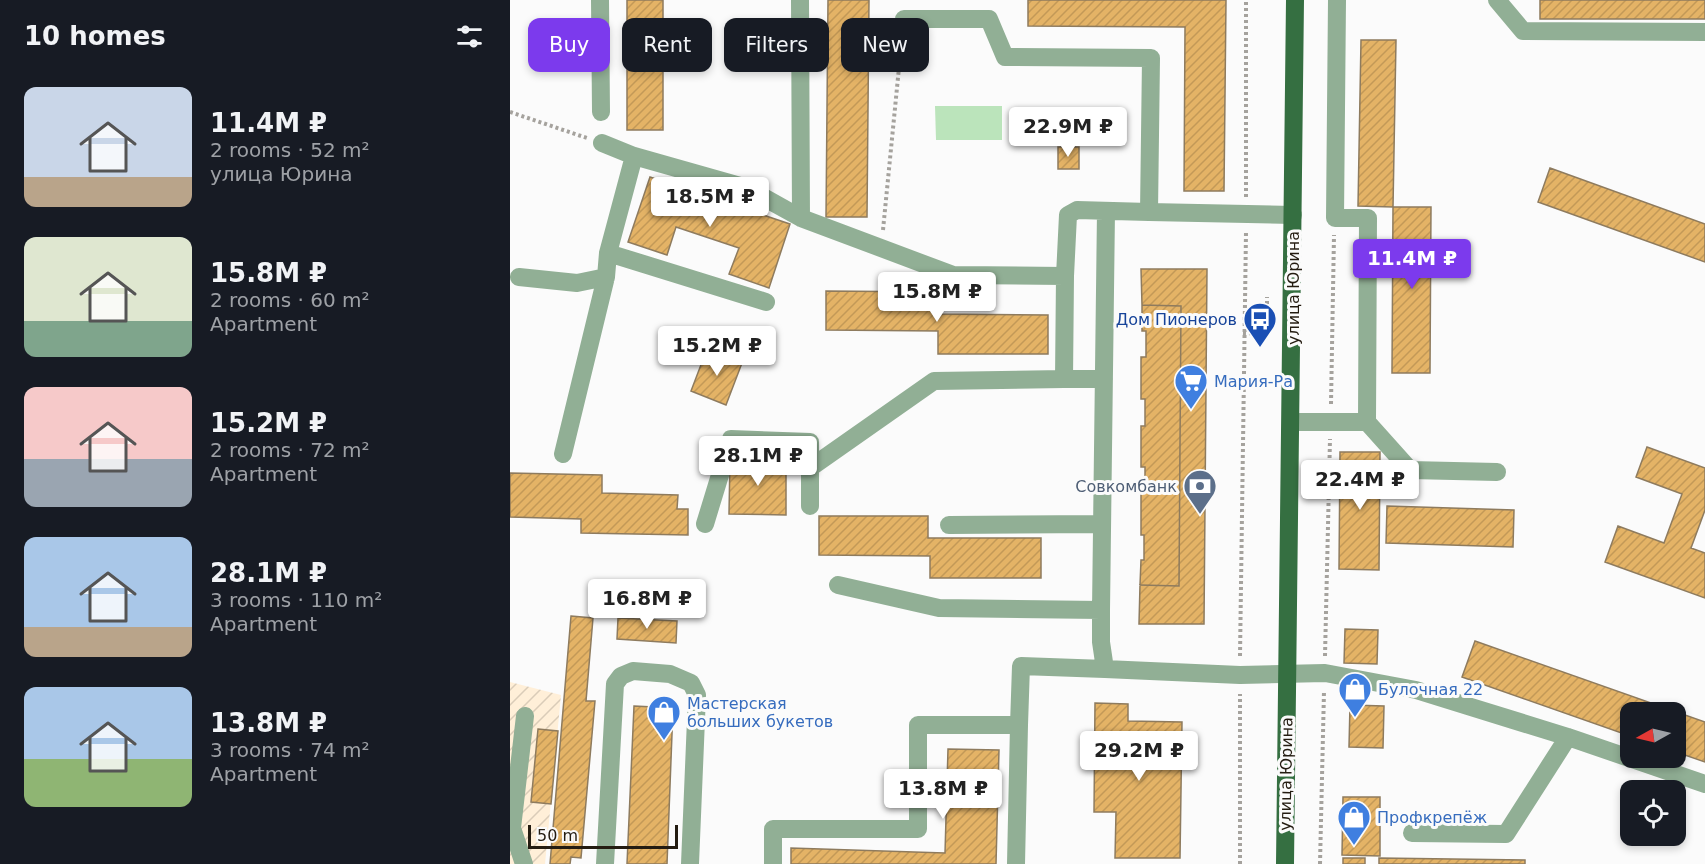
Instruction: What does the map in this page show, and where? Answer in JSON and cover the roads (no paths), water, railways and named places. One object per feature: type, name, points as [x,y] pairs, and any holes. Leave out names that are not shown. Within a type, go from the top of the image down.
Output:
[{"type":"main road","name":"улица Юрина","points":[[1285,864],[1295,0]]},
{"type":"lane","points":[[600,0],[601,112]]},
{"type":"lane","points":[[800,0],[801,218]]},
{"type":"lane","points":[[1337,0],[1335,218],[1368,218],[1367,422],[1410,470],[1497,472]]},
{"type":"lane","points":[[1497,0],[1523,31],[1705,32]]},
{"type":"lane","points":[[929,19],[989,19],[1005,57],[1151,58],[1149,212]]},
{"type":"lane","points":[[602,142],[634,156],[747,188],[801,218],[953,275],[1065,276]]},
{"type":"lane","points":[[563,454],[606,277],[608,253],[634,156]]},
{"type":"lane","points":[[1064,379],[1068,215],[1077,210],[1246,216],[1293,215]]},
{"type":"lane","points":[[1105,669],[1101,642],[1101,610],[1106,211]]},
{"type":"lane","points":[[608,253],[766,302]]},
{"type":"lane","points":[[519,277],[577,284],[606,277]]},
{"type":"lane","points":[[810,468],[934,381],[1104,379]]},
{"type":"lane","points":[[1291,422],[1367,422]]},
{"type":"lane","points":[[705,524],[731,440],[810,442],[810,506]]},
{"type":"lane","points":[[949,525],[1102,524]]},
{"type":"lane","points":[[838,585],[939,608],[1101,610]]},
{"type":"lane","points":[[1016,864],[1021,666],[1240,675],[1325,673],[1416,690],[1568,737],[1705,784]]},
{"type":"lane","points":[[605,864],[615,684],[621,676],[633,671],[682,677],[691,683],[697,696],[690,864]]},
{"type":"lane","points":[[524,864],[511,828],[525,716]]},
{"type":"lane","points":[[773,864],[773,829],[918,830],[918,725],[1019,725]]},
{"type":"lane","points":[[1412,833],[1506,834],[1568,737]]},
{"type":"place","name":"Дом Пионеров","points":[[1260,348]]},
{"type":"place","name":"Мария-Ра","points":[[1191,410]]},
{"type":"place","name":"Совкомбанк","points":[[1200,515]]},
{"type":"place","name":"Булочная 22","points":[[1355,718]]},
{"type":"place","name":"Мастерская больших букетов","points":[[664,741]]},
{"type":"place","name":"Профкрепёж","points":[[1354,846]]}]
